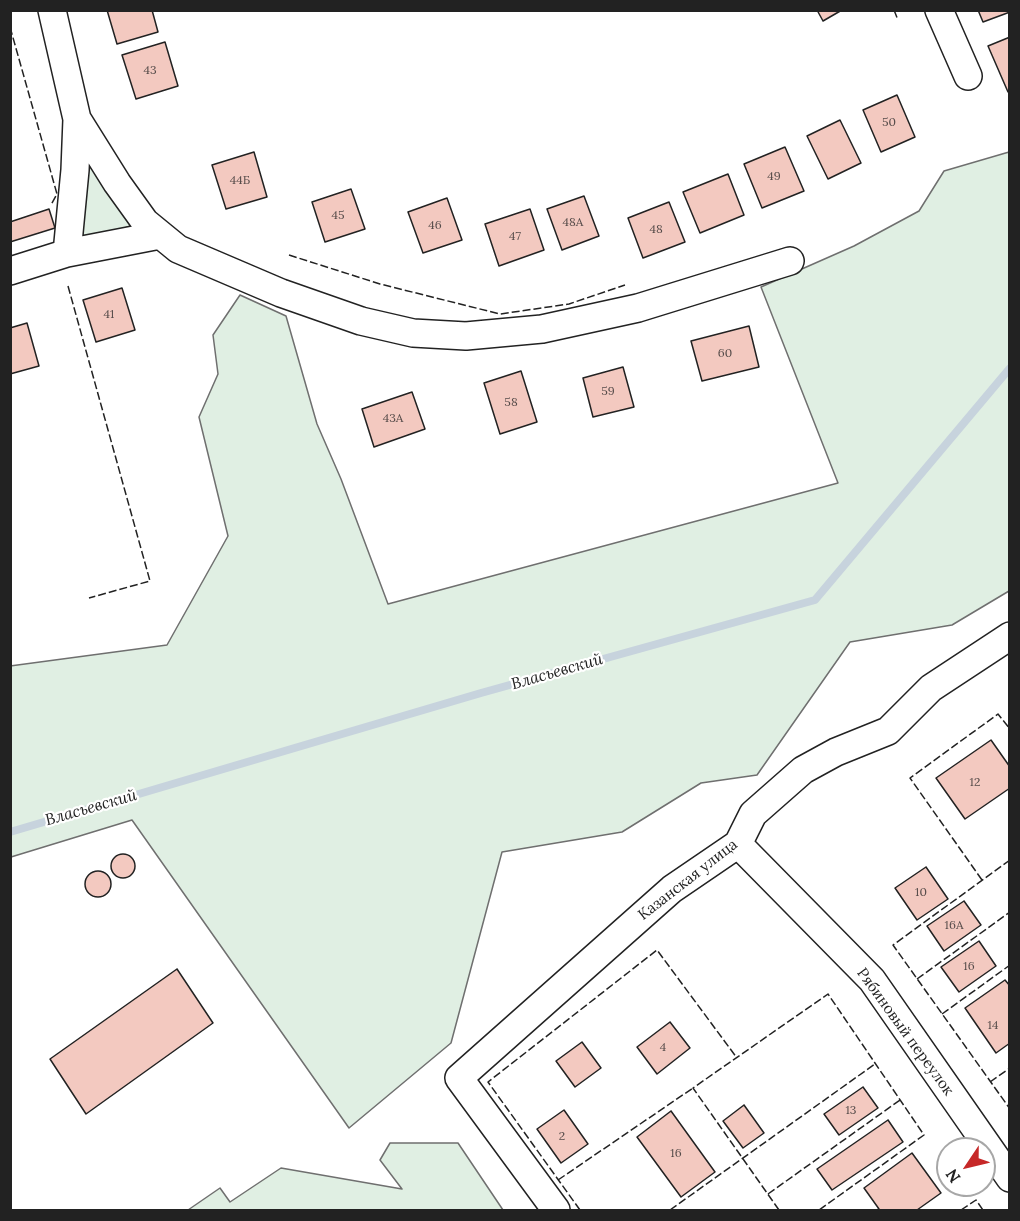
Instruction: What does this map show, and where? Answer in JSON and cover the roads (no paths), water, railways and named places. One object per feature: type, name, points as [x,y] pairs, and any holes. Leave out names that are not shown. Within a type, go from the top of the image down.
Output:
[{"type":"street","points":[[52,10],[77,119],[75,170],[67,253]]},
{"type":"street","points":[[939,10],[968,76]]},
{"type":"street","points":[[77,119],[117,183],[145,222],[178,249],[281,293],[361,321],[412,333],[466,336],[542,329],[638,308],[790,261]]},
{"type":"street","points":[[10,271],[67,253],[160,235]]},
{"type":"street","name":"Казанская улица","points":[[555,1210],[459,1078],[672,889],[738,844],[753,814],[803,770],[836,752],[888,731],[931,688],[1010,636]]},
{"type":"street","name":"Рябиновый переулок","points":[[738,844],[872,980],[1010,1178]]},
{"type":"waterway","name":"Власьевский","points":[[10,832],[481,693],[815,600],[1010,368]]}]
